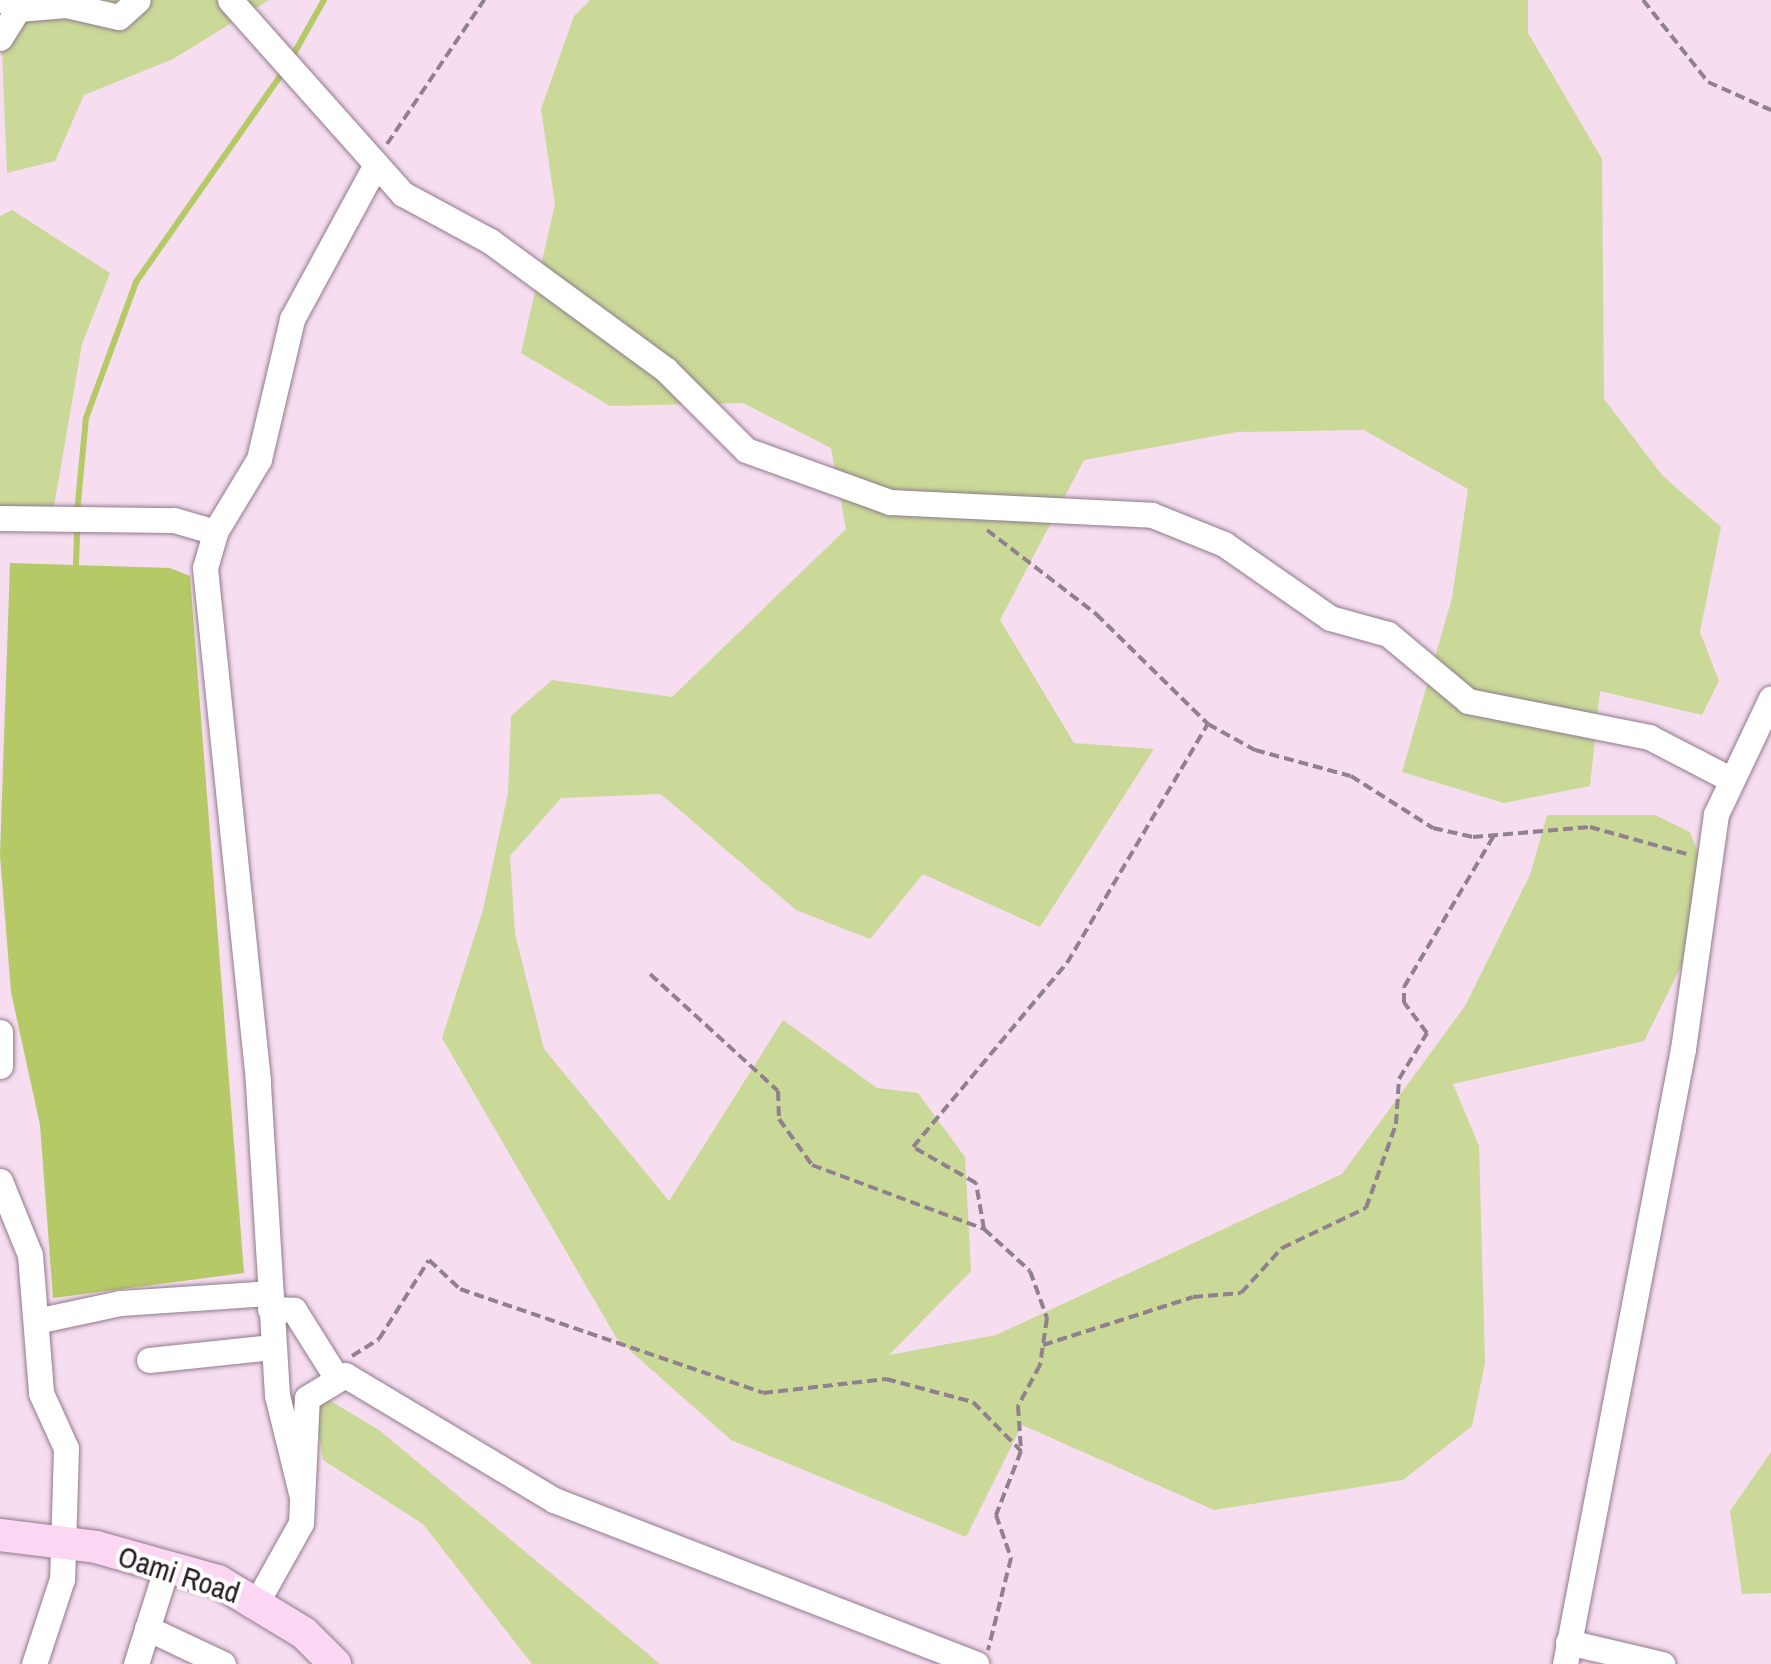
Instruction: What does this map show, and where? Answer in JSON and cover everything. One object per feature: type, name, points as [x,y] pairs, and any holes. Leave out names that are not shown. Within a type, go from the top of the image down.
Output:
[{"type":"main road","name":"Oami Road","points":[[0,1535],[62,1543],[168,1566],[258,1600],[335,1664]]},
{"type":"street","points":[[0,38],[10,5],[56,4],[119,17],[138,0]]},
{"type":"street","points":[[230,0],[375,166],[666,370],[746,450],[836,489],[956,506],[1085,507],[1180,525],[1253,562],[1330,618],[1388,634],[1468,701],[1649,737],[1730,780]]},
{"type":"street","points":[[302,1497],[283,1444],[272,1346],[258,1080],[205,568],[215,532],[260,460],[292,320],[375,166]]},
{"type":"street","points":[[0,518],[174,520],[215,532]]},
{"type":"street","points":[[1662,1664],[1566,1653],[1683,1049],[1706,862],[1730,780],[1771,698]]},
{"type":"street","points":[[0,1032],[0,1066]]},
{"type":"street","points":[[0,1182],[30,1255],[41,1393],[66,1448],[58,1597],[34,1664]]},
{"type":"street","points":[[36,1321],[120,1303],[270,1301],[294,1310],[334,1374],[368,1380],[418,1422],[554,1500],[976,1664]]},
{"type":"street","points":[[149,1360],[272,1346]]},
{"type":"street","points":[[258,1600],[296,1546],[307,1398],[334,1374]]},
{"type":"street","points":[[136,1664],[168,1566]]},
{"type":"street","points":[[147,1628],[222,1664]]},
{"type":"path","points":[[375,166],[484,0]]},
{"type":"path","points":[[1644,0],[1708,82],[1771,110]]},
{"type":"path","points":[[956,506],[1096,614],[1208,724],[1255,750],[1350,776],[1432,828],[1494,834],[1590,827],[1706,862]]},
{"type":"path","points":[[984,1229],[976,1183],[913,1147],[1067,963],[1208,724]]},
{"type":"path","points":[[1043,1345],[1193,1298],[1241,1293],[1282,1248],[1366,1208],[1396,1124],[1399,1079],[1427,1033],[1404,1003],[1404,987],[1494,834]]},
{"type":"path","points":[[650,974],[778,1091],[780,1119],[812,1165],[984,1229],[1030,1270],[1046,1318],[1043,1345],[1018,1406],[1021,1450],[996,1515],[1010,1558],[985,1664]]},
{"type":"path","points":[[334,1374],[379,1339],[429,1260],[460,1289],[763,1394],[886,1379],[972,1402],[1021,1450]]},
{"type":"shaded area","points":[[0,0],[269,0],[173,59],[84,95],[55,161],[7,173]]},
{"type":"shaded area","points":[[590,0],[1528,0],[1528,33],[1602,159],[1604,399],[1662,475],[1721,527],[1700,632],[1719,681],[1702,715],[1600,691],[1590,786],[1504,803],[1402,772],[1452,598],[1468,489],[1364,430],[1237,432],[1084,460],[1000,620],[1074,743],[1154,749],[1040,927],[923,874],[870,939],[796,910],[661,794],[561,798],[510,856],[515,934],[544,1049],[669,1201],[783,1020],[877,1088],[918,1093],[965,1157],[971,1271],[889,1355],[996,1335],[1342,1174],[1465,1006],[1530,875],[1547,815],[1655,815],[1690,832],[1715,898],[1644,1041],[1453,1084],[1479,1146],[1485,1363],[1472,1426],[1403,1480],[1214,1510],[1022,1425],[966,1537],[731,1440],[617,1339],[442,1038],[483,910],[508,793],[511,716],[552,680],[672,697],[846,529],[831,448],[743,403],[610,406],[521,353],[555,204],[541,109],[574,16]]},
{"type":"shaded area","points":[[12,210],[110,273],[82,344],[53,512],[0,513],[0,216]]},
{"type":"shaded area","points":[[10,563],[170,568],[190,576],[244,1273],[53,1298],[40,1125],[11,992],[0,855]]},
{"type":"shaded area","points":[[312,1390],[379,1430],[660,1664],[532,1664],[423,1524],[323,1460]]},
{"type":"shaded area","points":[[1771,1452],[1771,1593],[1742,1594],[1730,1511]]},
{"type":"waterway","points":[[292,57],[324,0]]},
{"type":"waterway","points":[[77,513],[86,418],[136,282],[283,72]]},
{"type":"waterway","points":[[76,564],[77,526]]}]
